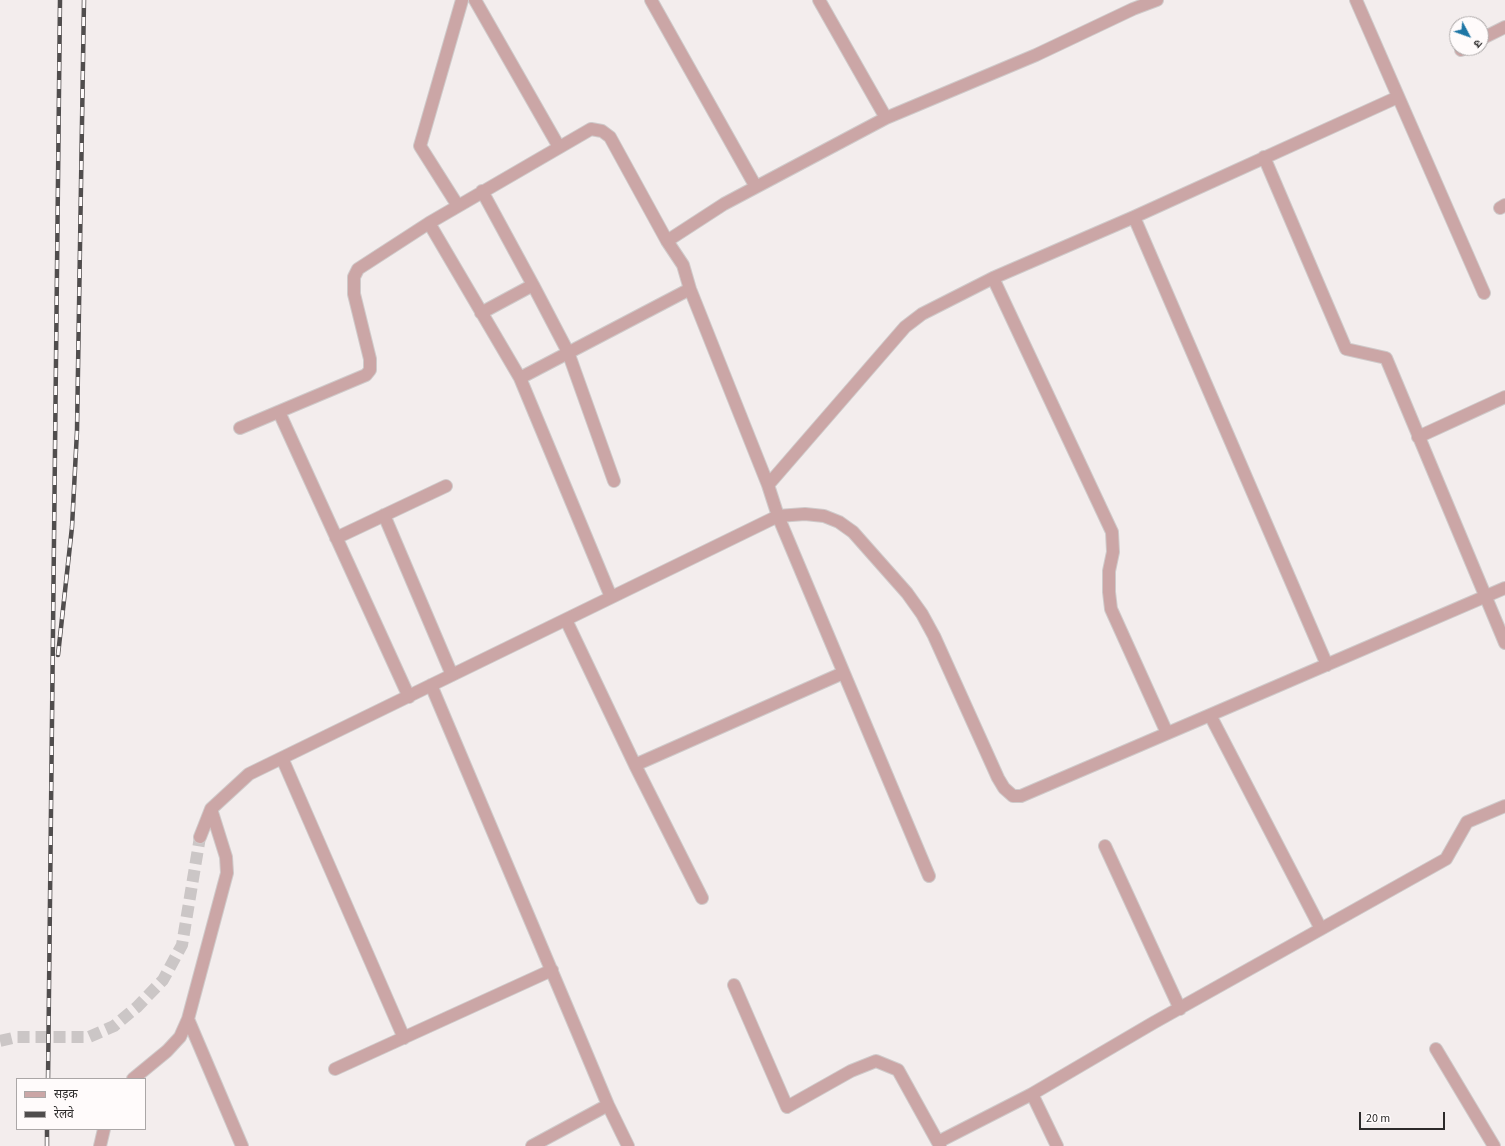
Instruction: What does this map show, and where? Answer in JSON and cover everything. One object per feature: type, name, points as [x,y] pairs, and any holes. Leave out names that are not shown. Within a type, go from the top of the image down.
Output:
[{"type":"street","points":[[458,206],[420,146],[462,0]]},
{"type":"street","points":[[476,0],[559,147]]},
{"type":"street","points":[[651,0],[756,187]]},
{"type":"street","points":[[819,0],[886,118]]},
{"type":"street","points":[[667,241],[724,204],[886,118],[1036,55],[1131,4],[1158,0]]},
{"type":"street","points":[[1356,0],[1484,293]]},
{"type":"street","points":[[1489,35],[1505,27]]},
{"type":"street","points":[[768,485],[905,326],[922,314],[993,278],[1134,217],[1398,97]]},
{"type":"street","points":[[240,428],[366,374],[370,370],[370,359],[354,294],[354,277],[358,268],[482,191],[591,129],[602,131],[610,137],[667,241],[683,265],[690,289],[768,485],[778,516],[929,876]]},
{"type":"street","points":[[1264,157],[1346,349],[1386,358],[1505,644]]},
{"type":"street","points":[[482,191],[568,352],[614,482]]},
{"type":"street","points":[[1134,217],[1327,665]]},
{"type":"street","points":[[429,223],[520,378],[611,598]]},
{"type":"street","points":[[993,278],[1112,532],[1113,552],[1109,571],[1111,609],[1167,734]]},
{"type":"street","points":[[482,313],[533,285]]},
{"type":"street","points":[[520,378],[690,289]]},
{"type":"street","points":[[1418,437],[1505,397]]},
{"type":"street","points":[[279,412],[409,696]]},
{"type":"street","points":[[336,538],[446,486]]},
{"type":"street","points":[[200,837],[211,809],[249,774],[778,516],[805,514],[824,516],[839,522],[853,532],[907,593],[922,614],[934,636],[998,778],[1004,788],[1012,796],[1021,796],[1505,588]]},
{"type":"street","points":[[384,515],[452,675]]},
{"type":"street","points":[[566,620],[635,765],[702,898]]},
{"type":"street","points":[[635,765],[843,673]]},
{"type":"street","points":[[431,685],[608,1105],[628,1146]]},
{"type":"street","points":[[1210,715],[1321,930]]},
{"type":"street","points":[[282,758],[404,1038]]},
{"type":"street","points":[[734,985],[787,1107],[851,1071],[876,1062],[898,1070],[939,1144],[1032,1094],[1446,860],[1467,822],[1505,806]]},
{"type":"street","points":[[134,1078],[171,1046],[180,1036],[188,1019],[227,873],[226,856],[211,809]]},
{"type":"street","points":[[1105,846],[1180,1009]]},
{"type":"street","points":[[335,1069],[552,970]]},
{"type":"street","points":[[188,1019],[242,1146]]},
{"type":"street","points":[[1436,1049],[1494,1146]]},
{"type":"street","points":[[1032,1094],[1057,1146]]},
{"type":"street","points":[[532,1146],[608,1105]]},
{"type":"street","points":[[100,1146],[104,1130]]},
{"type":"tunnel","points":[[0,1041],[17,1037],[89,1037],[114,1026],[137,1007],[163,980],[182,945],[200,837]]},
{"type":"railway","points":[[48,1078],[60,0]]},
{"type":"railway","points":[[58,655],[72,527],[77,431],[84,0]]},
{"type":"railway","points":[[47,1130],[47,1146]]}]
